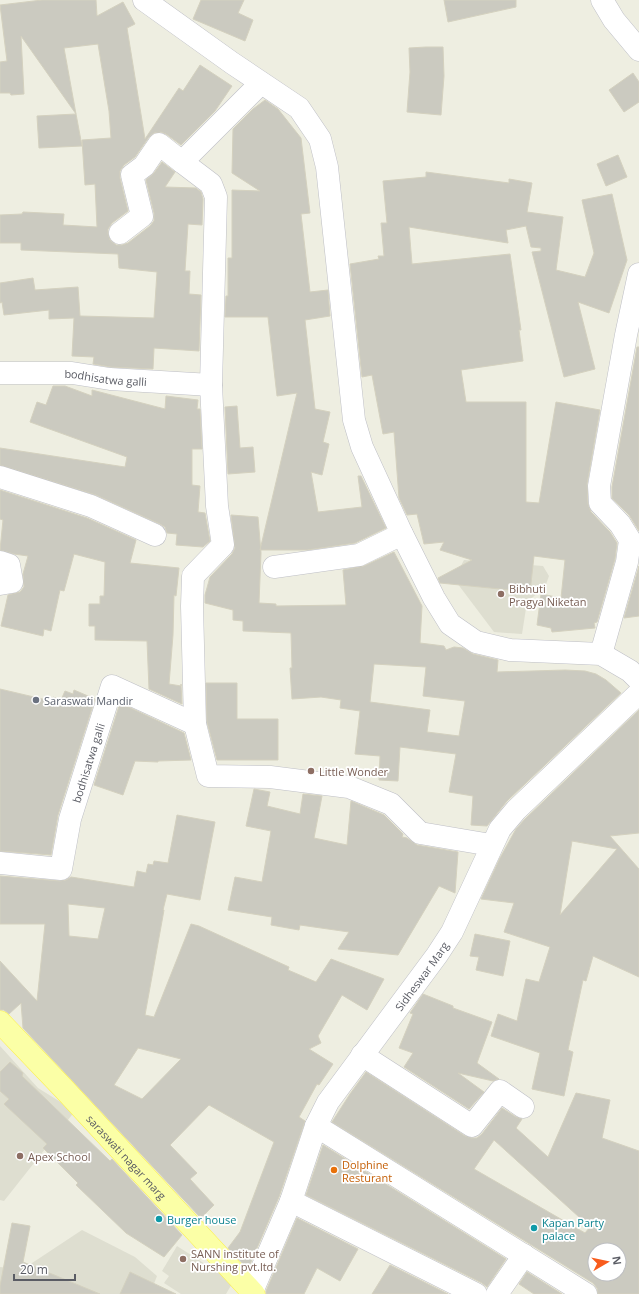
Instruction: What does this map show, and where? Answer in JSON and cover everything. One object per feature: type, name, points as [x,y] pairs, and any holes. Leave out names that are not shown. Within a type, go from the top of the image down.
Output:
[{"type":"main road","name":"saraswati nagar marg","points":[[0,1022],[64,1089],[252,1293]]},
{"type":"street","points":[[144,0],[298,108],[320,139],[327,167],[354,420],[362,447],[402,534],[434,598],[450,624],[476,642],[510,650],[601,654],[630,671],[639,680]]},
{"type":"street","points":[[602,0],[614,20],[639,50]]},
{"type":"street","points":[[182,162],[261,83]]},
{"type":"street","points":[[120,233],[142,216],[132,175],[144,166],[159,144],[211,184],[216,197],[211,385],[217,506],[223,545],[193,576],[192,606],[195,724],[208,776],[270,777],[348,787],[390,804],[420,833],[491,845]]},
{"type":"street","points":[[601,654],[627,562],[630,540],[620,524],[600,503],[599,486],[639,274]]},
{"type":"street","name":"bodhisatwa galli","points":[[0,373],[72,373],[110,379],[211,385]]},
{"type":"street","points":[[0,478],[91,506],[155,535]]},
{"type":"street","points":[[274,567],[359,555],[402,534]]},
{"type":"street","points":[[0,562],[9,565],[12,582],[0,584]]},
{"type":"street","name":"bodhisatwa galli","points":[[0,863],[61,869],[70,819],[112,686],[195,724]]},
{"type":"street","name":"Sidheswar Marg","points":[[252,1293],[291,1201],[316,1126],[328,1102],[406,998],[452,932],[491,845],[500,830],[516,810],[639,693]]},
{"type":"street","points":[[362,1055],[472,1126],[500,1091],[523,1107]]},
{"type":"street","points":[[316,1126],[586,1294]]},
{"type":"street","points":[[291,1201],[476,1294]]},
{"type":"street","points":[[497,1294],[524,1255]]},
{"type":"shaded area","name":"Bibhuti Pragya Niketan","points":[[464,560],[543,566],[549,576],[545,587],[527,602],[522,634],[494,632],[454,579]]},
{"type":"shaded area","name":"Apex School","points":[[0,1046],[38,1088],[75,1111],[4,1201],[0,1200]]},
{"type":"shaded area","points":[[82,1230],[135,1257],[157,1276],[150,1294],[0,1294],[0,1267],[23,1269]]},
{"type":"shaded area","name":"SANN institute of Nurshing pvt.ltd.","points":[[177,1246],[233,1282],[226,1294],[181,1294],[164,1283],[169,1276],[162,1271]]},
{"type":"building","points":[[42,0],[96,0],[97,16],[123,2],[135,24],[127,28],[145,139],[179,88],[183,91],[200,65],[232,86],[215,111],[181,145],[166,134],[161,132],[154,133],[149,137],[135,157],[124,165],[120,171],[120,178],[128,211],[112,223],[108,229],[110,240],[116,245],[128,243],[150,226],[154,221],[154,213],[146,180],[154,173],[162,162],[175,172],[165,187],[196,188],[201,192],[203,199],[202,225],[188,224],[185,271],[190,271],[189,294],[201,295],[199,351],[154,348],[153,369],[111,367],[93,364],[94,357],[72,356],[74,318],[49,319],[49,310],[4,315],[2,302],[0,303],[0,283],[33,278],[35,290],[78,287],[80,316],[154,318],[157,272],[119,268],[118,254],[21,250],[21,243],[0,243],[0,215],[22,214],[23,212],[64,214],[63,225],[97,227],[95,184],[85,185],[82,140],[111,138],[109,111],[98,44],[64,48],[76,114],[21,36],[24,94],[11,95],[10,93],[0,93],[0,62],[7,61],[0,5]]},
{"type":"building","points":[[201,0],[244,0],[238,13],[253,20],[245,41],[193,19]]},
{"type":"building","points":[[444,0],[516,0],[516,7],[448,22]]},
{"type":"building","points":[[443,47],[444,76],[441,115],[407,112],[410,72],[409,48]]},
{"type":"building","points":[[633,73],[639,82],[639,102],[624,112],[609,90]]},
{"type":"building","points":[[265,100],[278,109],[301,138],[310,213],[301,214],[310,292],[328,290],[330,316],[305,320],[315,409],[330,412],[323,442],[329,444],[322,475],[311,472],[318,512],[362,507],[358,476],[361,476],[386,528],[355,543],[307,550],[260,550],[297,393],[277,396],[268,317],[225,317],[226,296],[228,296],[228,258],[232,258],[232,190],[260,191],[232,173],[233,129],[253,109]]},
{"type":"building","points":[[76,114],[82,146],[39,148],[37,116]]},
{"type":"building","points":[[618,155],[627,177],[606,186],[597,164]]},
{"type":"building","points":[[426,172],[509,183],[509,179],[532,183],[527,212],[563,217],[556,270],[585,277],[594,253],[582,200],[612,194],[627,260],[609,313],[578,302],[595,369],[564,377],[532,252],[541,251],[541,248],[531,247],[526,226],[506,230],[508,243],[409,227],[412,264],[510,254],[521,330],[519,330],[523,361],[461,370],[466,402],[526,402],[526,502],[539,503],[556,402],[600,410],[587,484],[588,504],[591,512],[610,532],[617,543],[615,559],[597,622],[594,623],[595,628],[552,632],[551,628],[537,625],[541,594],[561,598],[565,560],[534,556],[530,592],[440,583],[438,578],[472,560],[440,550],[444,542],[424,544],[417,514],[407,515],[399,498],[394,432],[383,434],[372,375],[362,377],[350,264],[379,259],[378,256],[384,256],[381,223],[387,223],[383,181],[426,177]]},
{"type":"building","points":[[637,347],[639,347],[639,531],[629,515],[612,498],[612,487]]},
{"type":"building","points":[[53,386],[65,386],[92,396],[92,390],[165,409],[166,396],[198,400],[197,409],[200,409],[202,449],[192,449],[192,485],[200,486],[198,512],[205,513],[210,541],[203,547],[176,545],[177,534],[167,533],[165,527],[160,524],[96,495],[0,465],[0,448],[125,467],[127,457],[30,422],[37,402],[46,405]]},
{"type":"building","points":[[237,406],[240,448],[253,447],[255,472],[228,474],[225,407]]},
{"type":"building","points":[[0,490],[87,518],[136,540],[130,563],[179,568],[176,596],[174,595],[173,635],[169,684],[181,686],[181,684],[182,704],[149,689],[147,641],[95,640],[95,626],[89,626],[89,604],[100,604],[100,596],[104,596],[105,562],[74,554],[64,591],[60,590],[51,631],[44,629],[43,636],[1,626],[8,595],[20,592],[24,587],[23,574],[28,556],[0,550],[3,520],[0,519]]},
{"type":"building","points":[[231,515],[258,517],[261,553],[259,603],[276,604],[276,606],[346,605],[343,570],[364,566],[394,552],[422,606],[420,643],[444,646],[446,650],[454,647],[463,648],[473,654],[498,660],[497,672],[565,670],[585,671],[596,674],[606,680],[621,693],[507,801],[487,826],[471,825],[473,796],[449,792],[456,754],[400,747],[398,781],[379,780],[380,756],[355,754],[360,711],[340,708],[341,700],[321,697],[292,699],[290,668],[292,668],[291,633],[243,631],[243,621],[233,620],[233,610],[205,603],[205,595],[210,577],[232,554],[235,548]],"holes":[[[374,664],[426,667],[423,696],[465,701],[459,736],[427,732],[430,710],[370,702]]]},
{"type":"building","points":[[639,566],[639,616],[624,618]]},
{"type":"building","points":[[206,683],[237,683],[237,719],[278,719],[278,760],[217,760],[207,722]]},
{"type":"building","points":[[0,689],[51,701],[53,697],[61,700],[65,691],[73,694],[74,690],[95,699],[58,815],[51,855],[0,851]]},
{"type":"building","points":[[120,703],[184,733],[191,760],[158,762],[135,761],[123,795],[94,785]]},
{"type":"building","points":[[639,710],[639,833],[610,836],[639,869],[639,977],[593,956],[586,981],[583,980],[568,1050],[573,1052],[564,1096],[532,1089],[540,1053],[491,1036],[498,1014],[517,1021],[526,979],[539,982],[550,947],[504,932],[514,903],[481,899],[500,858],[516,829]],"holes":[[[572,841],[617,849],[560,915]]]},
{"type":"building","points":[[254,789],[270,792],[267,806],[300,814],[303,794],[322,796],[314,838],[347,845],[351,801],[384,815],[403,834],[402,837],[407,838],[417,845],[458,852],[455,893],[439,886],[398,955],[338,949],[349,932],[300,925],[299,930],[271,925],[272,917],[228,910],[235,877],[262,882],[271,831],[246,826]]},
{"type":"building","points":[[177,815],[215,822],[200,900],[167,894],[145,1015],[154,1017],[191,924],[199,926],[289,967],[288,970],[316,982],[331,959],[384,979],[367,1010],[342,995],[318,1036],[321,1043],[309,1049],[333,1064],[319,1085],[317,1084],[299,1117],[305,1121],[279,1197],[248,1269],[228,1248],[240,1232],[274,1142],[209,1105],[170,1145],[197,1173],[190,1179],[214,1205],[202,1217],[200,1215],[199,1216],[23,1028],[21,1003],[9,1014],[4,1010],[0,1010],[0,961],[37,1001],[45,924],[0,924],[0,876],[60,881],[71,877],[134,887],[137,871],[146,873],[148,864],[153,865],[154,861],[168,863]],"holes":[[[68,904],[105,908],[98,939],[69,936]],[[138,1048],[181,1059],[142,1099],[114,1085]]]},
{"type":"building","points":[[475,934],[510,941],[503,976],[476,970],[479,957],[470,956]]},
{"type":"building","points":[[423,994],[453,1006],[453,1008],[492,1022],[477,1063],[499,1079],[493,1081],[458,1073],[484,1092],[469,1109],[404,1067],[413,1053],[399,1048],[413,1014],[410,1013]]},
{"type":"building","points":[[10,1062],[23,1073],[22,1076],[110,1161],[112,1159],[182,1235],[164,1257],[126,1233],[76,1185],[78,1183],[43,1148],[47,1144],[4,1104],[9,1099],[0,1091],[0,1072]]},
{"type":"building","points":[[366,1072],[465,1136],[471,1138],[477,1138],[482,1134],[502,1108],[522,1119],[516,1128],[548,1157],[576,1093],[610,1100],[602,1138],[639,1151],[639,1294],[598,1294],[597,1288],[591,1282],[627,1282],[627,1242],[587,1242],[587,1279],[332,1122]],"holes":[[[494,1140],[590,1227],[585,1233],[474,1169]]]},
{"type":"building","points":[[323,1145],[506,1259],[487,1287],[482,1283],[306,1195]]},
{"type":"building","points":[[297,1218],[358,1249],[340,1281],[317,1268],[304,1294],[266,1294],[266,1291]]},
{"type":"building","points":[[12,1223],[30,1226],[23,1262],[100,1294],[0,1294],[0,1286]]},
{"type":"building","points":[[390,1265],[448,1294],[372,1294]]},
{"type":"building","points":[[130,1272],[176,1294],[120,1294]]},
{"type":"building","points":[[527,1272],[562,1294],[534,1294],[519,1284]]},
{"type":"place","name":"Bibhuti Pragya Niketan","points":[[501,594]]},
{"type":"place","name":"Saraswati Mandir","points":[[36,700]]},
{"type":"place","name":"Little Wonder","points":[[311,771]]},
{"type":"place","name":"Apex School","points":[[20,1156]]},
{"type":"place","name":"Dolphine Resturant","points":[[334,1170]]},
{"type":"place","name":"Burger house","points":[[159,1219]]},
{"type":"place","name":"Kapan Party palace","points":[[534,1228]]},
{"type":"place","name":"SANN institute of Nurshing pvt.ltd.","points":[[183,1259]]}]
